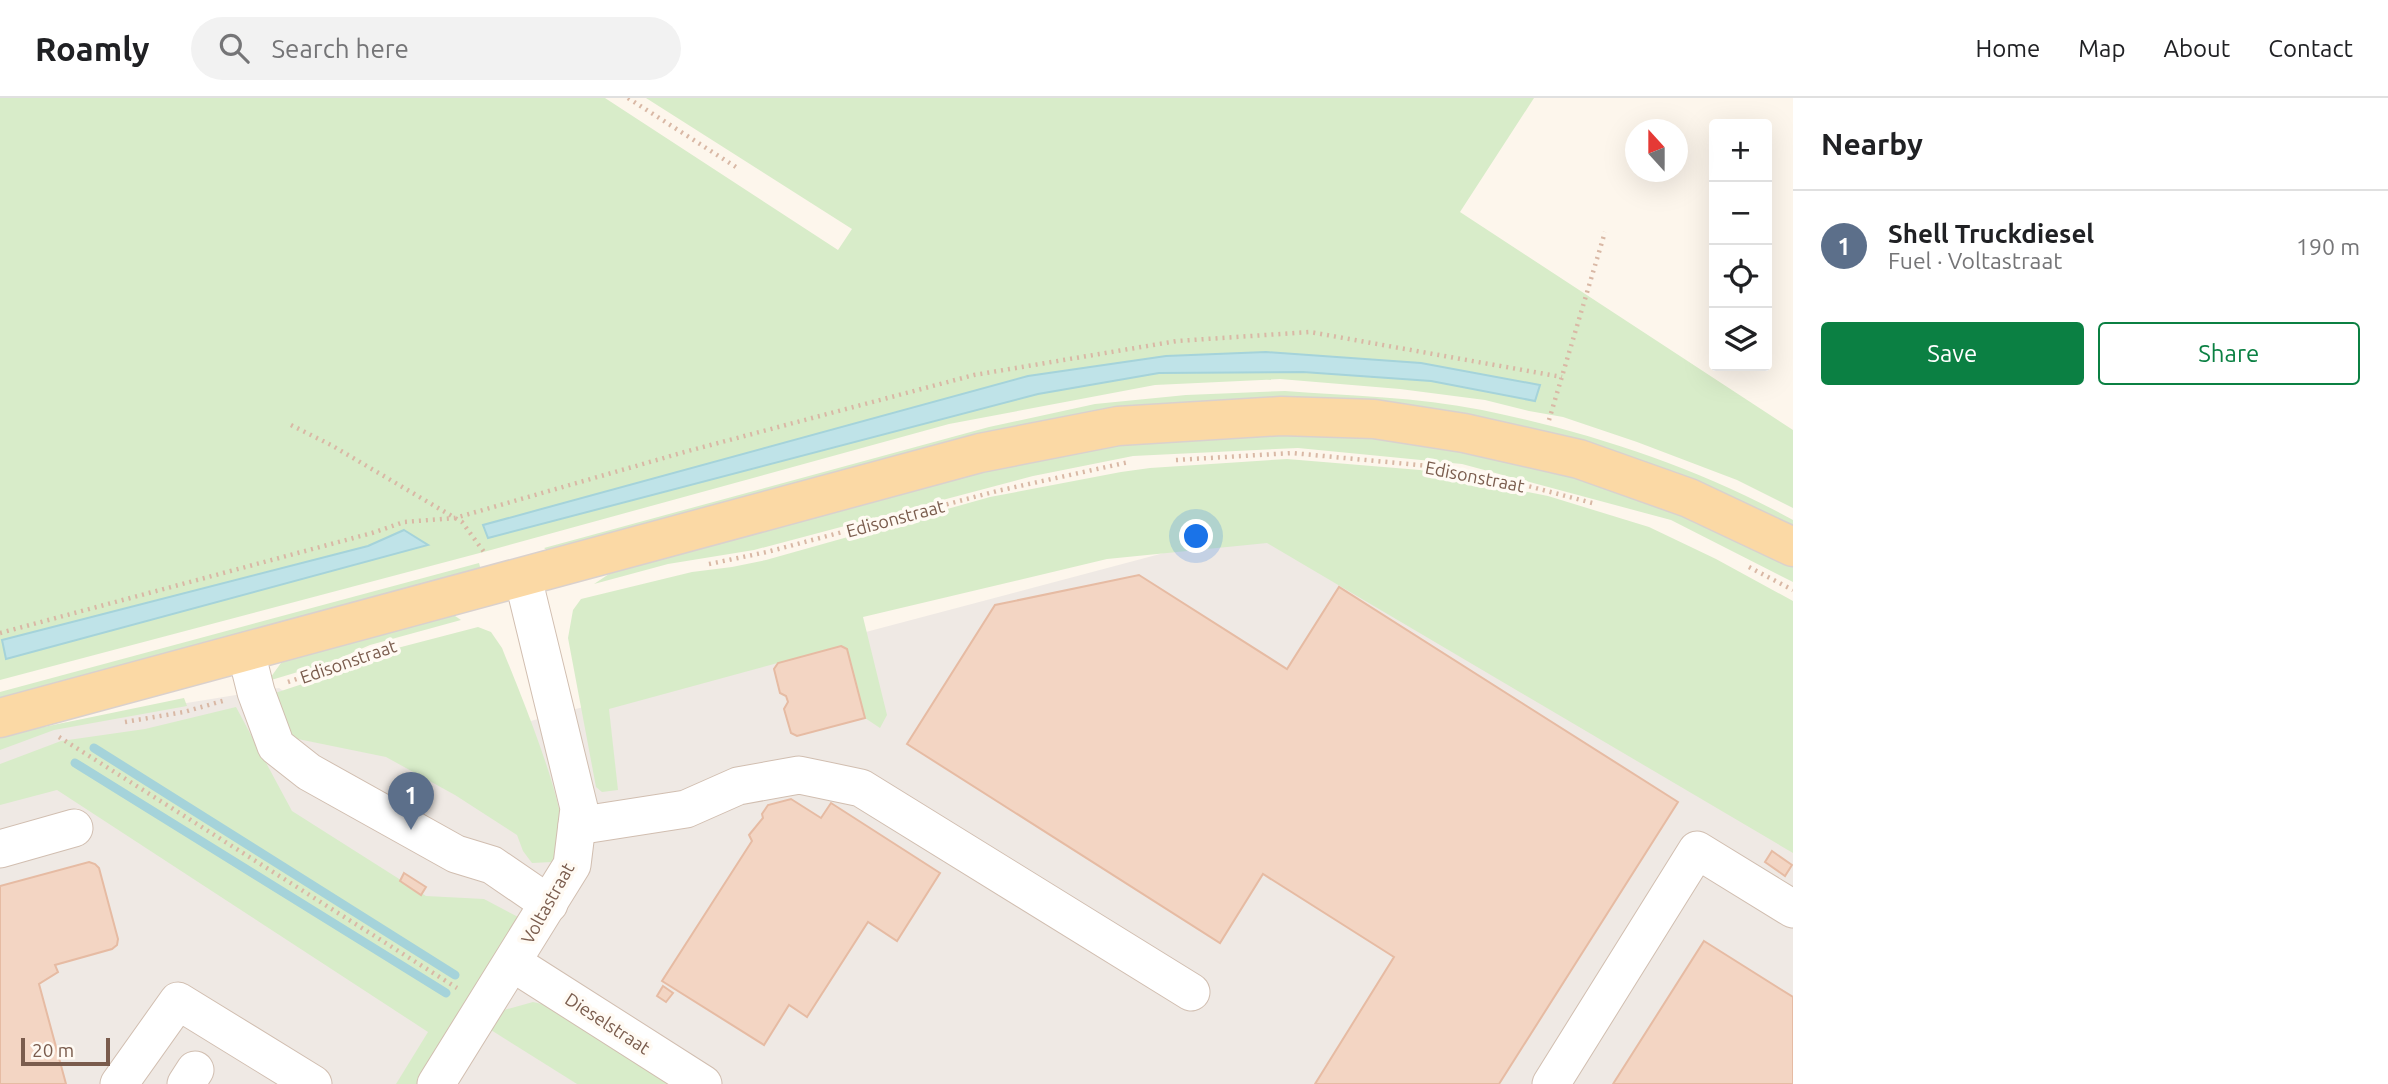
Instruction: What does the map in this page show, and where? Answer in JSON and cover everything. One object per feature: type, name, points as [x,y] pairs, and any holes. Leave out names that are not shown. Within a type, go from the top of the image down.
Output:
[{"type":"main road","name":"Edisonstraat","points":[[0,719],[980,453],[1118,426],[1281,416],[1374,419],[1464,433],[1578,459],[1689,498],[1793,547]]},
{"type":"street","name":"Voltastraat","points":[[436,1084],[572,865],[579,808],[509,582]]},
{"type":"street","points":[[246,652],[276,746],[309,772],[456,853],[492,865],[549,904]]},
{"type":"street","points":[[577,826],[686,809],[738,786],[799,775],[861,788],[1191,992]]},
{"type":"street","points":[[0,849],[74,828]]},
{"type":"street","points":[[1551,1084],[1697,850],[1793,909]]},
{"type":"street","name":"Dieselstraat","points":[[513,963],[703,1084]]},
{"type":"street","points":[[119,1084],[178,1001],[313,1084]]},
{"type":"path","points":[[628,98],[739,169]]},
{"type":"path","points":[[1549,421],[1605,232]]},
{"type":"path","points":[[0,633],[372,533],[404,522],[455,518],[675,454],[974,375],[1177,341],[1310,332],[1562,377]]},
{"type":"path","points":[[291,425],[331,445],[461,522],[509,582]]},
{"type":"path","name":"Edisonstraat","points":[[1169,460],[1292,453],[1455,468]]},
{"type":"path","name":"Edisonstraat","points":[[704,565],[767,552],[997,491],[1142,461]]},
{"type":"path","name":"Edisonstraat","points":[[1504,480],[1601,506]]},
{"type":"path","points":[[1740,562],[1793,590]]},
{"type":"path","name":"Edisonstraat","points":[[121,723],[184,712],[257,692],[356,659]]},
{"type":"path","points":[[62,733],[55,735],[485,1006]]},
{"type":"shaded area","points":[[1277,523],[1793,807],[1793,1084],[0,1084],[0,740],[63,723],[279,688],[345,734],[474,736]]},
{"type":"green space","points":[[0,98],[605,98],[838,250],[852,229],[646,98],[1534,98],[1460,212],[1793,430],[1793,508],[1737,480],[1637,442],[1563,417],[1485,400],[1400,389],[1280,379],[1155,385],[949,424],[491,550],[0,680]],"holes":[[[1166,356],[1540,385],[1535,401],[1431,381],[1300,372],[1159,373],[1038,394],[488,538]],[[404,530],[427,545],[6,659],[3,640],[368,546]]]},
{"type":"green space","points":[[1285,391],[1433,402],[1482,410],[1562,429],[1642,453],[1719,484],[1793,520],[1793,530],[1289,398],[551,553],[544,548],[989,427],[1095,404],[1186,395]]},
{"type":"green space","points":[[1258,431],[1412,441],[1588,480],[1695,519],[1793,565],[1793,582],[1671,520],[1462,464],[1298,448],[1133,456],[1033,476],[754,550],[668,564],[594,584],[609,574],[754,532],[1031,460],[1115,443]]},
{"type":"green space","points":[[1287,459],[1420,470],[1548,496],[1649,527],[1716,559],[1793,601],[1793,853],[1267,543],[1107,559],[863,617],[887,715],[880,728],[865,718],[847,650],[840,646],[609,709],[618,790],[602,792],[596,787],[568,638],[573,610],[581,599],[692,572],[766,560],[990,497],[1150,468]]},
{"type":"green space","points":[[479,563],[481,570],[0,699],[0,692]]},
{"type":"green space","points":[[455,616],[461,620],[370,645],[331,662],[268,681],[281,663],[302,654],[440,617]]},
{"type":"green space","points":[[478,627],[491,632],[502,648],[552,781],[563,833],[562,849],[552,862],[532,863],[523,851],[517,835],[455,795],[386,757],[288,737],[272,694],[348,669],[382,652]]},
{"type":"green space","points":[[184,698],[187,706],[54,730],[0,750],[0,736]]},
{"type":"green space","points":[[236,707],[292,811],[426,896],[484,899],[520,918],[417,1084],[396,1084],[428,1032],[57,790],[0,805],[0,764],[61,741],[145,729]]},
{"type":"green space","points":[[533,1002],[555,1007],[668,1084],[577,1084],[491,1030],[504,1010]]},
{"type":"water","points":[[1266,352],[1421,363],[1540,385],[1535,401],[1431,381],[1303,372],[1159,373],[1038,394],[488,538],[483,525],[1028,376],[1166,356]]},
{"type":"water","points":[[404,530],[428,545],[6,659],[2,640],[368,546]]},
{"type":"building","points":[[1139,575],[1287,669],[1339,587],[1678,802],[1499,1084],[1315,1084],[1394,957],[1263,874],[1220,943],[907,744],[995,605]]},
{"type":"building","points":[[841,646],[847,649],[865,718],[797,736],[791,733],[784,709],[788,702],[786,696],[780,693],[774,669],[778,663]]},
{"type":"building","points":[[791,799],[821,818],[831,803],[940,873],[897,941],[868,922],[807,1017],[789,1005],[764,1045],[662,981],[752,841],[749,835],[763,818],[762,814],[768,805]]},
{"type":"building","points":[[1772,851],[1792,865],[1785,876],[1765,862]]},
{"type":"building","points":[[89,862],[99,868],[118,939],[117,945],[112,949],[55,965],[58,972],[39,984],[66,1084],[0,1084],[0,886]]},
{"type":"building","points":[[404,873],[426,887],[421,895],[400,881]]},
{"type":"building","points":[[1704,941],[1793,997],[1793,1084],[1613,1084]]},
{"type":"building","points":[[663,986],[673,993],[666,1002],[657,996]]},
{"type":"waterway","points":[[94,748],[455,975]]},
{"type":"waterway","points":[[75,763],[446,993]]},
{"type":"place","name":"Shell Truckdiesel","points":[[411,830]]}]
